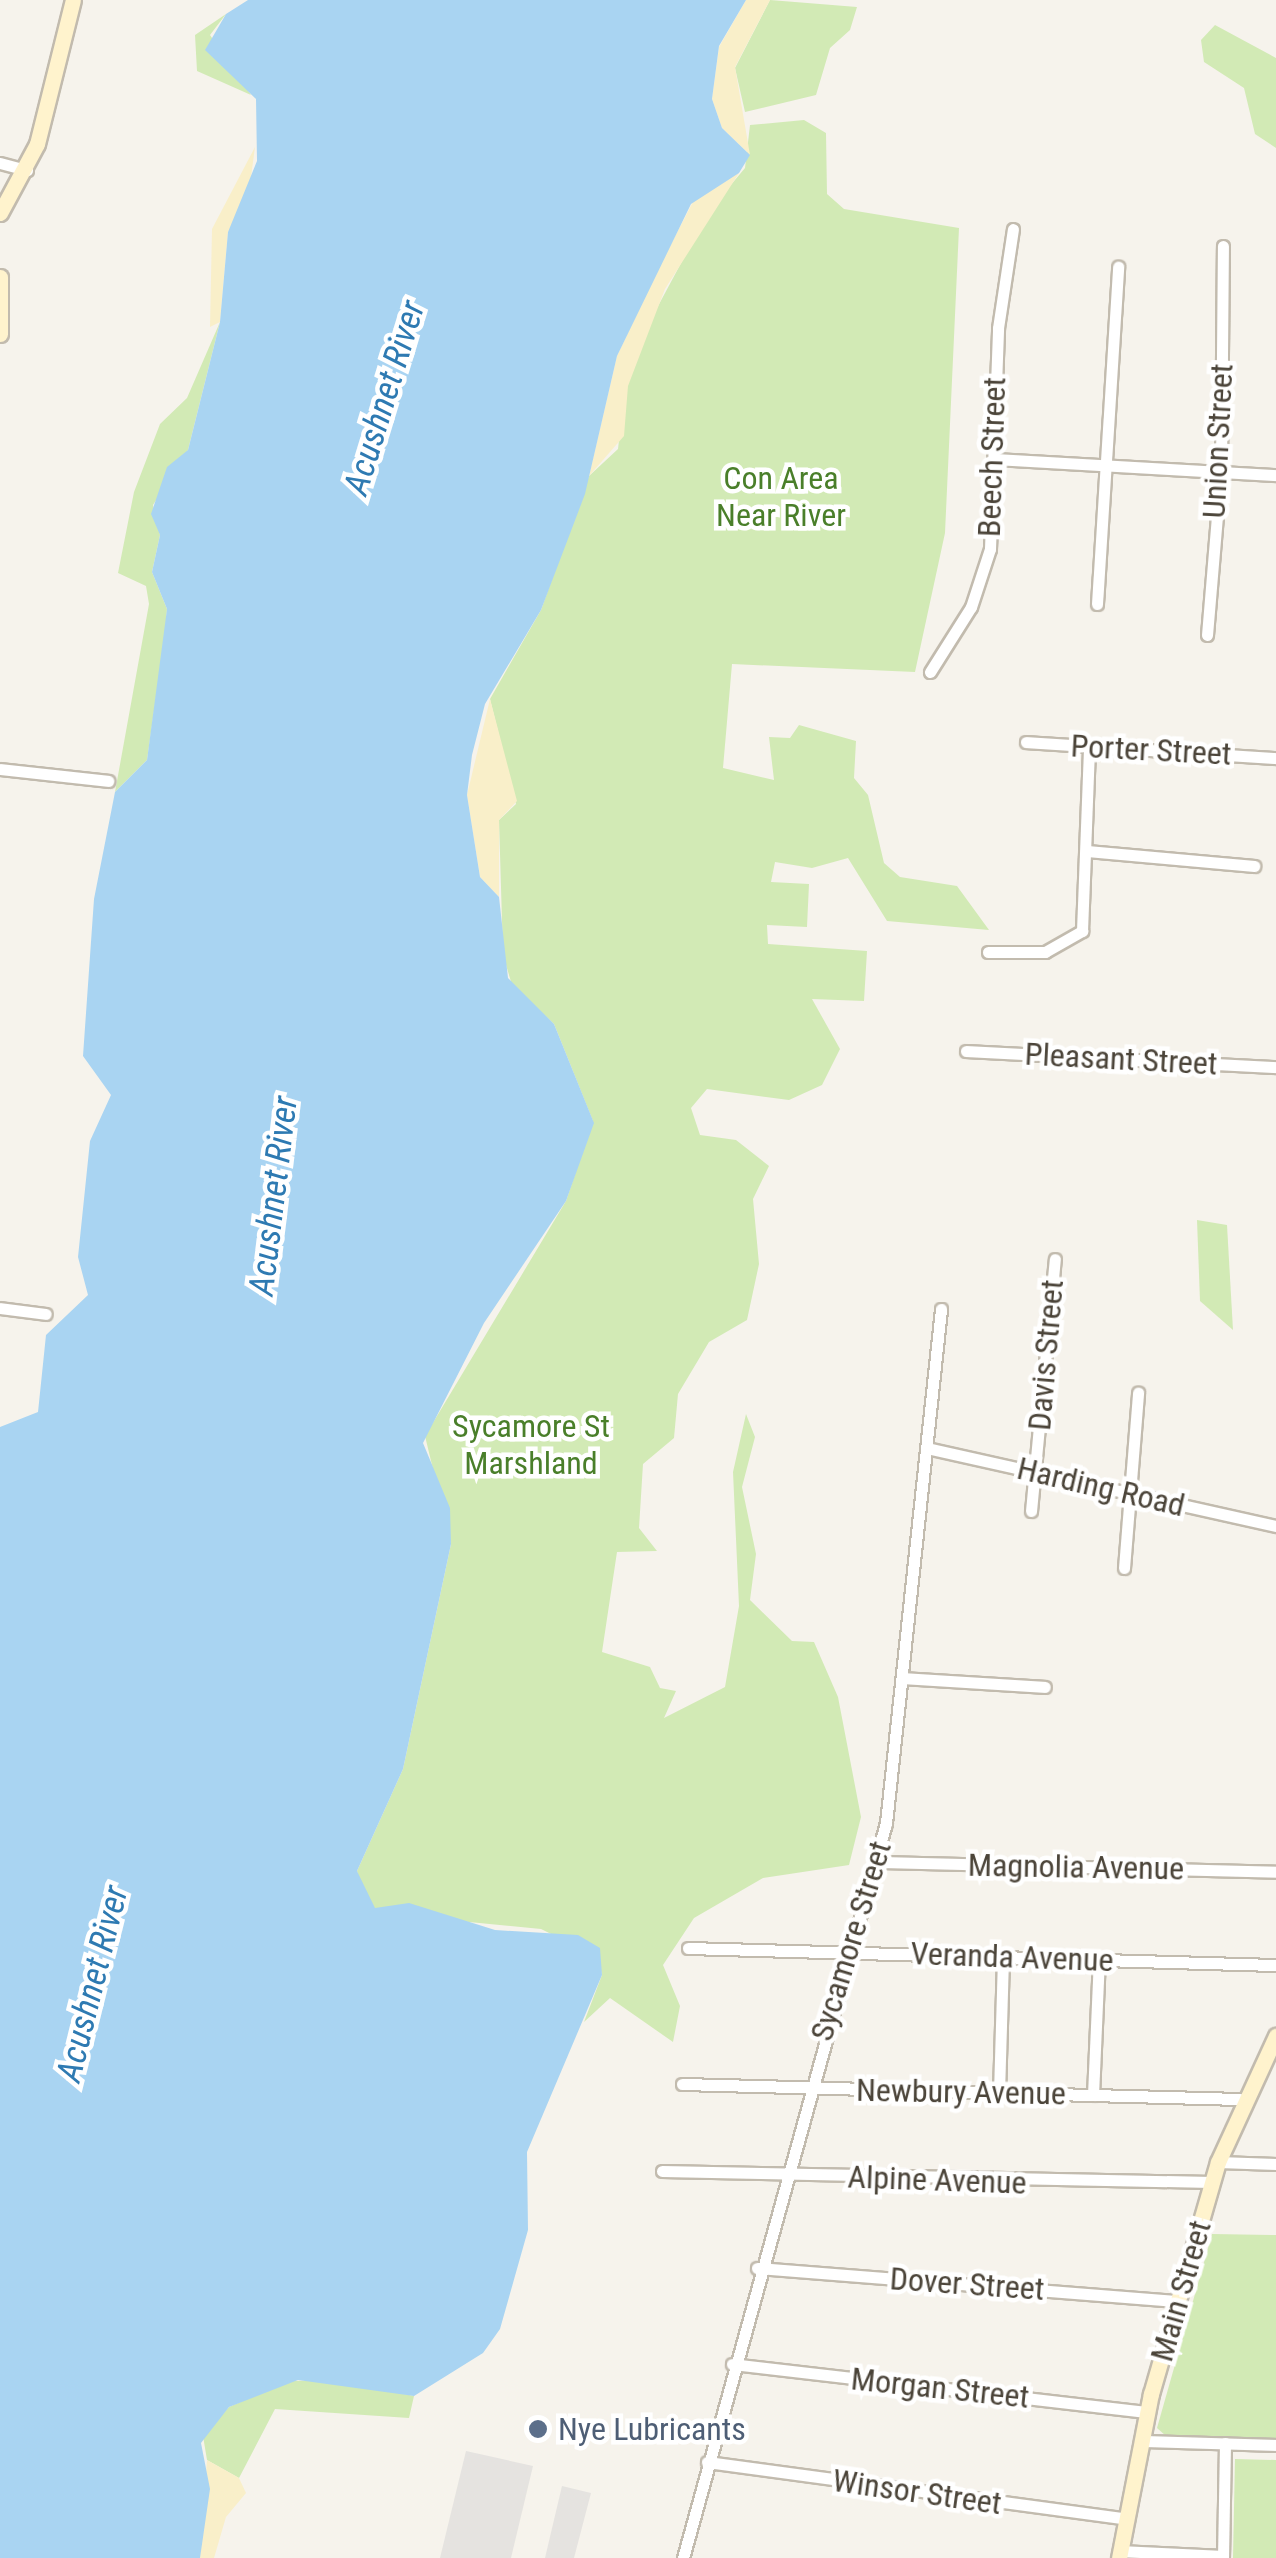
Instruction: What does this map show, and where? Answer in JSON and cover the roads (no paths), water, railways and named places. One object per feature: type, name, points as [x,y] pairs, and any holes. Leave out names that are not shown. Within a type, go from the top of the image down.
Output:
[{"type":"main road","points":[[0,213],[27,170],[74,0]]},
{"type":"main road","points":[[0,277],[0,334]]},
{"type":"main road","name":"Main Street","points":[[1119,2555],[1147,2412],[1218,2162],[1240,2099],[1276,2036]]},
{"type":"street","points":[[0,163],[27,170]]},
{"type":"street","name":"Beech Street","points":[[930,672],[971,607],[990,549],[1013,229]]},
{"type":"street","name":"Union Street","points":[[1206,635],[1221,469],[1223,246]]},
{"type":"street","points":[[1097,604],[1109,463],[1118,267]]},
{"type":"street","points":[[996,458],[1221,469],[1276,476]]},
{"type":"street","name":"Porter Street","points":[[1026,742],[1276,758]]},
{"type":"street","points":[[988,952],[1045,952],[1082,931],[1089,748]]},
{"type":"street","points":[[0,769],[108,781]]},
{"type":"street","points":[[1087,851],[1254,866]]},
{"type":"street","name":"Pleasant Street","points":[[966,1051],[1276,1067]]},
{"type":"street","name":"Davis Street","points":[[1031,1511],[1055,1259]]},
{"type":"street","points":[[0,1308],[46,1314]]},
{"type":"street","name":"Sycamore Street","points":[[683,2558],[782,2175],[876,1862],[903,1678],[941,1309]]},
{"type":"street","points":[[1124,1568],[1136,1494],[1138,1394]]},
{"type":"street","name":"Harding Road","points":[[927,1448],[1276,1526]]},
{"type":"street","points":[[903,1678],[1045,1686]]},
{"type":"street","name":"Magnolia Avenue","points":[[876,1862],[1276,1872]]},
{"type":"street","name":"Veranda Avenue","points":[[688,1948],[1276,1964]]},
{"type":"street","points":[[999,2092],[1003,1957]]},
{"type":"street","points":[[1093,2095],[1100,1960]]},
{"type":"street","name":"Newbury Avenue","points":[[682,2084],[1240,2099]]},
{"type":"street","points":[[1218,2162],[1276,2164]]},
{"type":"street","name":"Alpine Avenue","points":[[662,2171],[1212,2182]]},
{"type":"street","name":"Dover Street","points":[[757,2268],[1177,2300]]},
{"type":"street","name":"Morgan Street","points":[[732,2364],[1147,2412]]},
{"type":"street","points":[[1141,2441],[1276,2444]]},
{"type":"street","points":[[1119,2555],[1223,2557],[1225,2443]]},
{"type":"street","name":"Winsor Street","points":[[707,2462],[1126,2519]]},
{"type":"water","name":"Acushnet River","points":[[248,0],[746,0],[719,46],[712,99],[722,128],[750,155],[739,173],[691,204],[617,356],[585,494],[541,610],[485,704],[472,755],[467,795],[480,877],[499,897],[508,978],[554,1024],[594,1123],[566,1201],[484,1323],[423,1443],[450,1508],[451,1544],[403,1769],[357,1871],[375,1908],[409,1903],[495,1930],[578,1935],[600,1948],[602,1975],[527,2152],[528,2230],[500,2329],[483,2353],[414,2396],[298,2380],[229,2407],[201,2443],[210,2489],[200,2558],[0,2558],[0,1427],[38,1412],[46,1335],[88,1295],[78,1257],[90,1141],[111,1095],[83,1056],[94,899],[115,792],[147,760],[167,609],[152,572],[160,535],[151,514],[167,467],[188,450],[220,322],[228,232],[257,161],[256,99],[205,50],[226,14]]},
{"type":"place","name":"Nye Lubricants","points":[[538,2429]]},
{"type":"park label","name":"Con Area Near River","points":[[781,498]]},
{"type":"park label","name":"Sycamore St Marshland","points":[[531,1446]]}]
